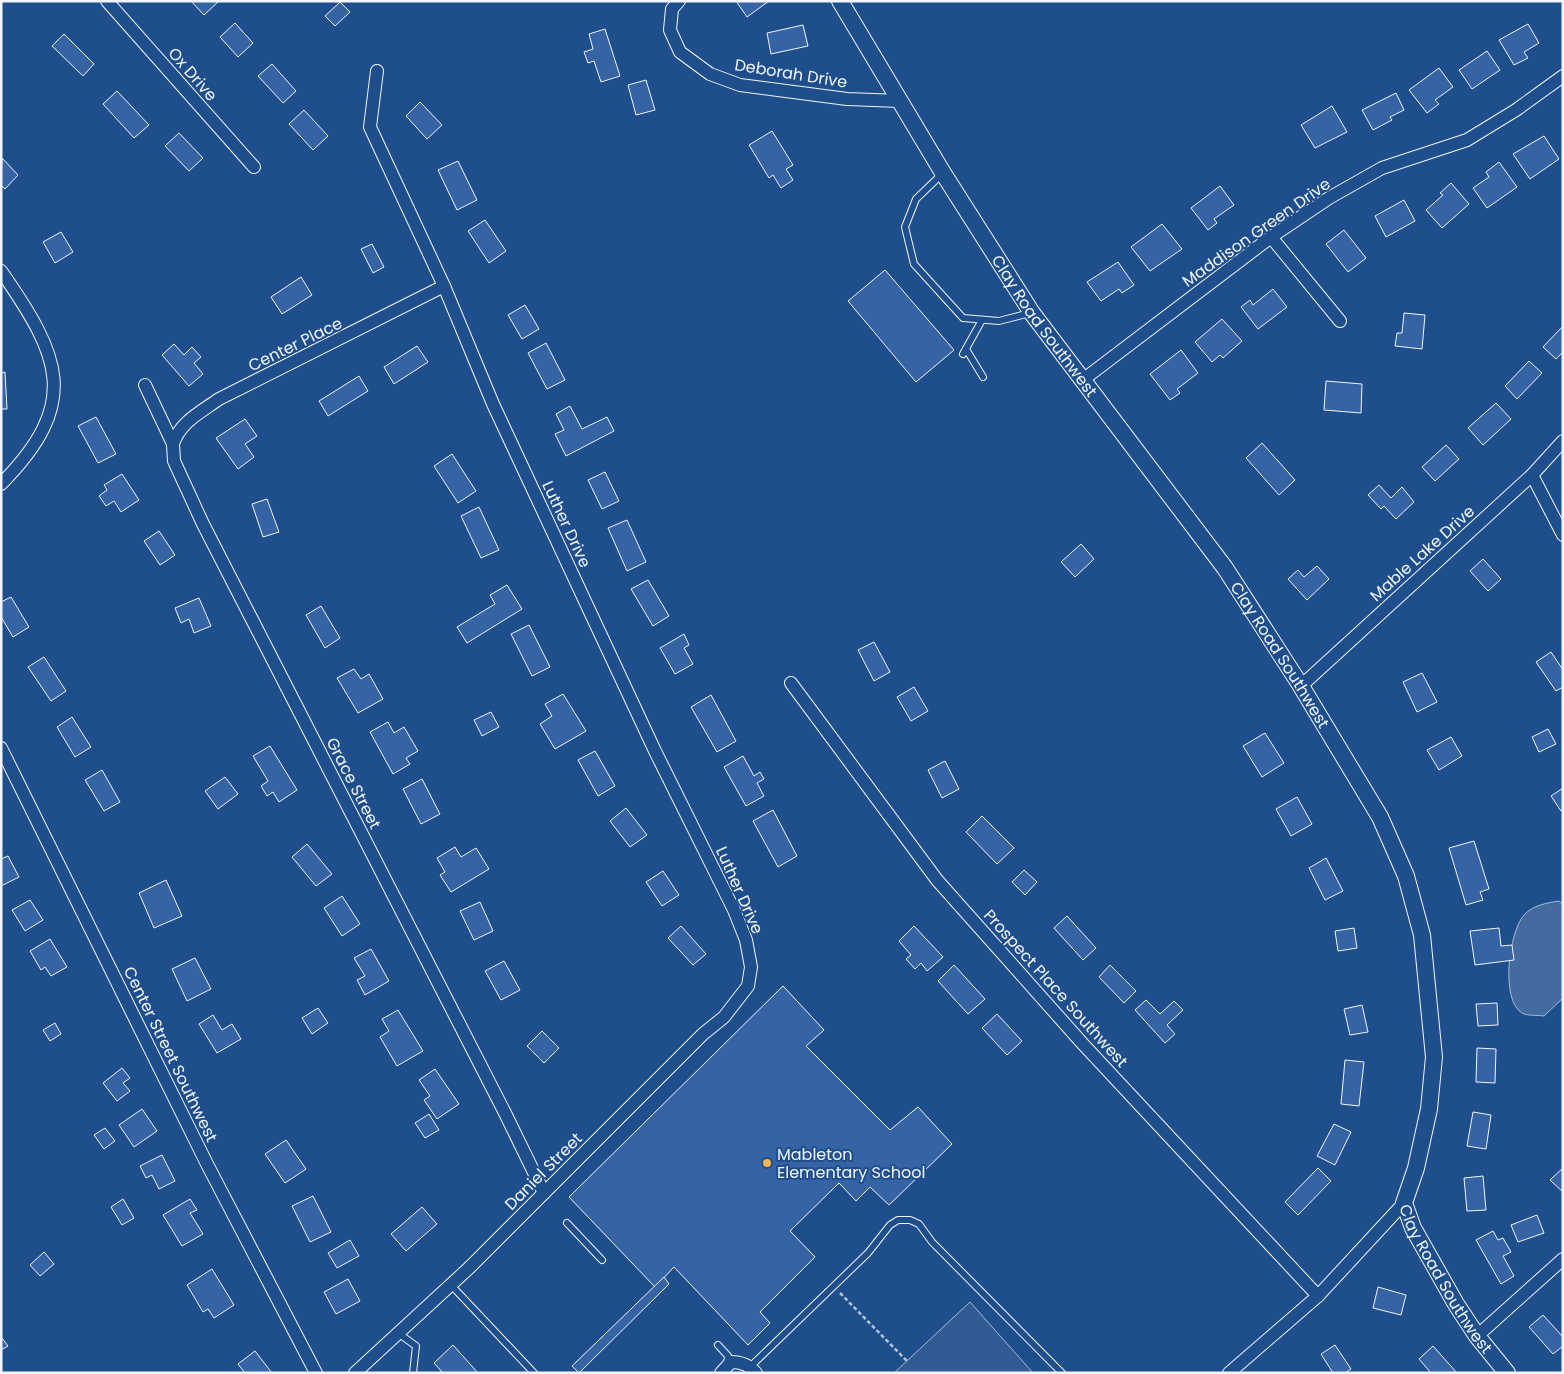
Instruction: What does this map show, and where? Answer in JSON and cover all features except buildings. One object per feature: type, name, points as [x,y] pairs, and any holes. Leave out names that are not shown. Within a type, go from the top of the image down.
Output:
[{"type":"street","name":"Ox Drive","points":[[107,1],[254,167]]},
{"type":"street","name":"Deborah Drive","points":[[679,1],[672,9],[670,30],[680,52],[710,74],[740,84],[847,99],[900,101]]},
{"type":"street","name":"Clay Road Southwest","points":[[840,1],[943,173],[1032,313],[1084,379],[1225,568],[1380,817],[1406,876],[1422,935],[1434,1057],[1429,1109],[1416,1168],[1404,1203],[1413,1228],[1456,1304],[1477,1336],[1507,1373]]},
{"type":"street","name":"Luther Drive","points":[[377,71],[370,127],[444,286],[493,404],[654,751],[734,910],[748,949],[751,968],[748,986]]},
{"type":"street","name":"Maddison Green Drive","points":[[1084,379],[1271,237],[1329,198],[1382,168],[1467,140],[1516,110],[1563,76]]},
{"type":"street","points":[[1271,237],[1340,321]]},
{"type":"street","points":[[1,270],[37,326],[51,357],[55,386],[50,418],[40,436],[1,484]]},
{"type":"street","name":"Center Place","points":[[173,444],[177,431],[193,417],[219,400],[444,286]]},
{"type":"street","name":"Grace Street","points":[[145,385],[173,444],[174,461],[203,524],[501,1105],[544,1193]]},
{"type":"street","name":"Mable Lake Drive","points":[[1300,686],[1532,475],[1563,441]]},
{"type":"street","points":[[1532,475],[1563,535]]},
{"type":"street","name":"Prospect Place Southwest","points":[[791,684],[937,880],[1082,1043],[1318,1296]]},
{"type":"street","name":"Center Street Southwest","points":[[1,748],[207,1164],[316,1373]]},
{"type":"street","name":"Daniel Street","points":[[355,1373],[451,1285],[703,1034],[724,1017],[748,986]]},
{"type":"street","points":[[1228,1373],[1318,1296],[1404,1203]]},
{"type":"street","points":[[1477,1336],[1563,1259]]},
{"type":"street","points":[[726,1367],[740,1362],[753,1370]]},
{"type":"lane","points":[[943,173],[916,200],[905,227],[914,264],[962,318],[999,321],[1032,313]]},
{"type":"lane","points":[[982,320],[964,352],[983,377]]},
{"type":"lane","points":[[753,1370],[879,1241],[890,1225],[898,1220],[910,1220],[920,1224],[932,1242],[1062,1373]]},
{"type":"lane","points":[[567,1223],[602,1260]]},
{"type":"lane","points":[[451,1285],[534,1373]]},
{"type":"lane","points":[[398,1333],[416,1346],[413,1373]]},
{"type":"lane","points":[[718,1345],[728,1356],[726,1367]]},
{"type":"path","points":[[834,1286],[907,1360]]},
{"type":"shaded area","points":[[1559,901],[1563,904],[1563,998],[1544,1016],[1524,1014],[1515,1006],[1509,981],[1509,966],[1514,936],[1524,915],[1540,905]]},
{"type":"shaded area","points":[[970,1302],[1033,1373],[894,1373]]},
{"type":"place","name":"Mableton Elementary School","points":[[767,1163]]}]
